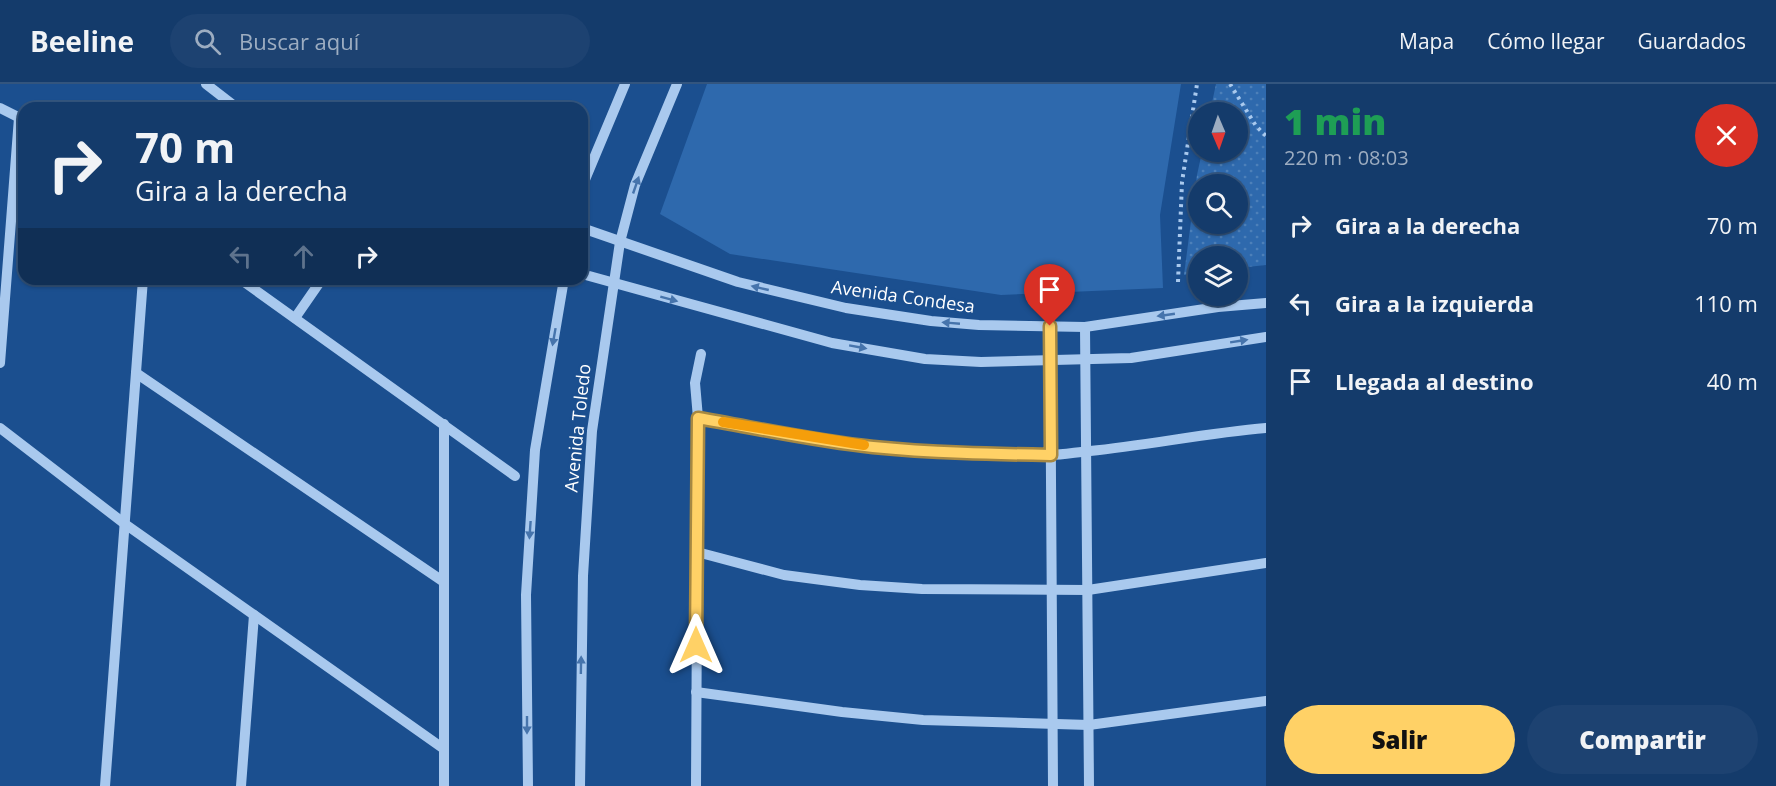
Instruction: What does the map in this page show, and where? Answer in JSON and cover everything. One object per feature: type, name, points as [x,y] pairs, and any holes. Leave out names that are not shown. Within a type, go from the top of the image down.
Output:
[{"type":"street","points":[[206,84],[229,102]]},
{"type":"street","points":[[588,172],[625,84]]},
{"type":"street","name":"Avenida Toledo","points":[[580,786],[583,576],[591,442],[612,284],[635,185],[677,84]]},
{"type":"street","points":[[0,108],[18,117]]},
{"type":"street","points":[[0,363],[18,163]]},
{"type":"street","name":"Avenida Condesa","points":[[588,230],[738,282],[846,308],[931,321],[979,325],[1085,327],[1218,307],[1266,303]]},
{"type":"street","points":[[588,276],[844,345],[925,359],[981,362],[1131,358],[1266,337]]},
{"type":"street","points":[[105,786],[143,285]]},
{"type":"street","points":[[248,285],[515,476]]},
{"type":"street","points":[[295,318],[318,285]]},
{"type":"street","name":"Avenida Toledo","points":[[528,786],[526,595],[535,450],[563,285]]},
{"type":"street","points":[[1050,326],[1053,786]]},
{"type":"street","points":[[1085,327],[1089,786]]},
{"type":"street","points":[[696,786],[698,418],[695,383],[701,354]]},
{"type":"street","points":[[136,373],[444,582]]},
{"type":"street","points":[[698,418],[872,447],[962,453],[1051,455],[1266,428]]},
{"type":"street","points":[[444,424],[444,786]]},
{"type":"street","points":[[0,428],[125,524],[444,749]]},
{"type":"street","points":[[697,552],[784,575],[860,585],[922,589],[1088,590],[1266,563]]},
{"type":"street","points":[[241,786],[254,615]]},
{"type":"street","points":[[696,692],[842,712],[923,720],[1089,725],[1266,701]]},
{"type":"path","points":[[1178,282],[1182,182],[1197,84]]},
{"type":"path","points":[[1230,84],[1256,126],[1266,136]]},
{"type":"shaded area","points":[[707,84],[1181,84],[1160,215],[1163,288],[1001,295],[730,254],[660,214]]},
{"type":"shaded area","points":[[1216,84],[1266,84],[1266,265],[1248,267],[1248,246],[1188,246],[1188,274],[1184,275],[1189,234],[1248,234],[1248,174],[1197,174],[1200,162],[1248,162],[1248,102],[1212,102]]},
{"type":"slow traffic","points":[[723,422],[779,433],[864,445]]},
{"type":"route","points":[[696,645],[698,418],[872,447],[962,453],[1051,455],[1050,326]]}]
